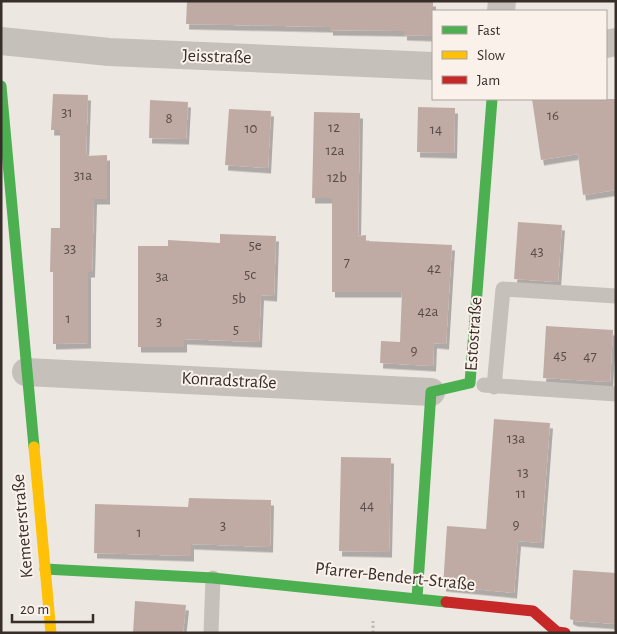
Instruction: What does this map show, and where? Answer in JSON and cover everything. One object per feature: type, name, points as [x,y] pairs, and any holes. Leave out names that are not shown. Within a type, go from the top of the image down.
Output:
[{"type":"street","name":"Jeisstraße","points":[[1,41],[108,52],[432,66]]},
{"type":"street","name":"Kemeterstraße","points":[[1,86],[51,633]]},
{"type":"street","name":"Estostraße","points":[[431,392],[470,383],[492,100]]},
{"type":"street","name":"Konradstraße","points":[[26,372],[431,392]]},
{"type":"street","points":[[417,598],[431,392]]},
{"type":"street","name":"Pfarrer-Bendert-Straße","points":[[45,569],[213,578],[533,611],[558,632],[565,633]]},
{"type":"lane","points":[[494,387],[503,289],[616,296]]},
{"type":"lane","points":[[470,383],[494,387],[616,394]]},
{"type":"lane","points":[[211,633],[213,578]]},
{"type":"building","points":[[187,1],[433,1],[432,36],[404,35],[404,31],[330,30],[330,27],[186,24]]},
{"type":"building","points":[[53,94],[88,95],[86,156],[107,155],[107,199],[94,199],[92,272],[88,272],[88,343],[53,344],[53,272],[50,272],[51,228],[60,228],[60,130],[51,130]]},
{"type":"building","points":[[616,99],[616,190],[583,195],[578,154],[541,160],[532,100]]},
{"type":"building","points":[[150,100],[188,102],[186,139],[149,138]]},
{"type":"building","points":[[418,107],[455,108],[454,153],[417,152]]},
{"type":"building","points":[[229,109],[271,111],[268,168],[225,165]]},
{"type":"building","points":[[314,112],[360,113],[358,236],[366,235],[366,241],[452,245],[446,344],[434,343],[433,366],[380,363],[381,341],[400,342],[402,292],[332,292],[332,198],[312,198]]},
{"type":"building","points":[[518,222],[562,225],[558,282],[514,279]]},
{"type":"building","points":[[220,234],[276,236],[274,296],[261,295],[259,342],[184,339],[184,347],[138,347],[138,246],[168,246],[168,240],[220,243]]},
{"type":"building","points":[[546,326],[613,330],[610,382],[543,378]]},
{"type":"building","points":[[494,419],[550,423],[541,543],[518,541],[514,593],[443,586],[447,526],[486,529]]},
{"type":"building","points":[[341,457],[391,458],[389,552],[339,551]]},
{"type":"building","points":[[189,498],[271,500],[270,547],[191,544],[191,556],[94,553],[95,504],[188,507]]},
{"type":"building","points":[[573,570],[616,573],[616,624],[570,619]]},
{"type":"building","points":[[135,601],[186,605],[183,633],[133,633]]},
{"type":"traffic: fast","points":[[1,86],[34,447]]},
{"type":"traffic: fast","points":[[417,598],[431,392],[470,383],[492,100]]},
{"type":"traffic: fast","points":[[45,569],[213,578],[446,602]]},
{"type":"traffic: slow","points":[[34,447],[51,633]]},
{"type":"traffic: jam","points":[[446,602],[533,611],[557,632],[565,633]]}]
